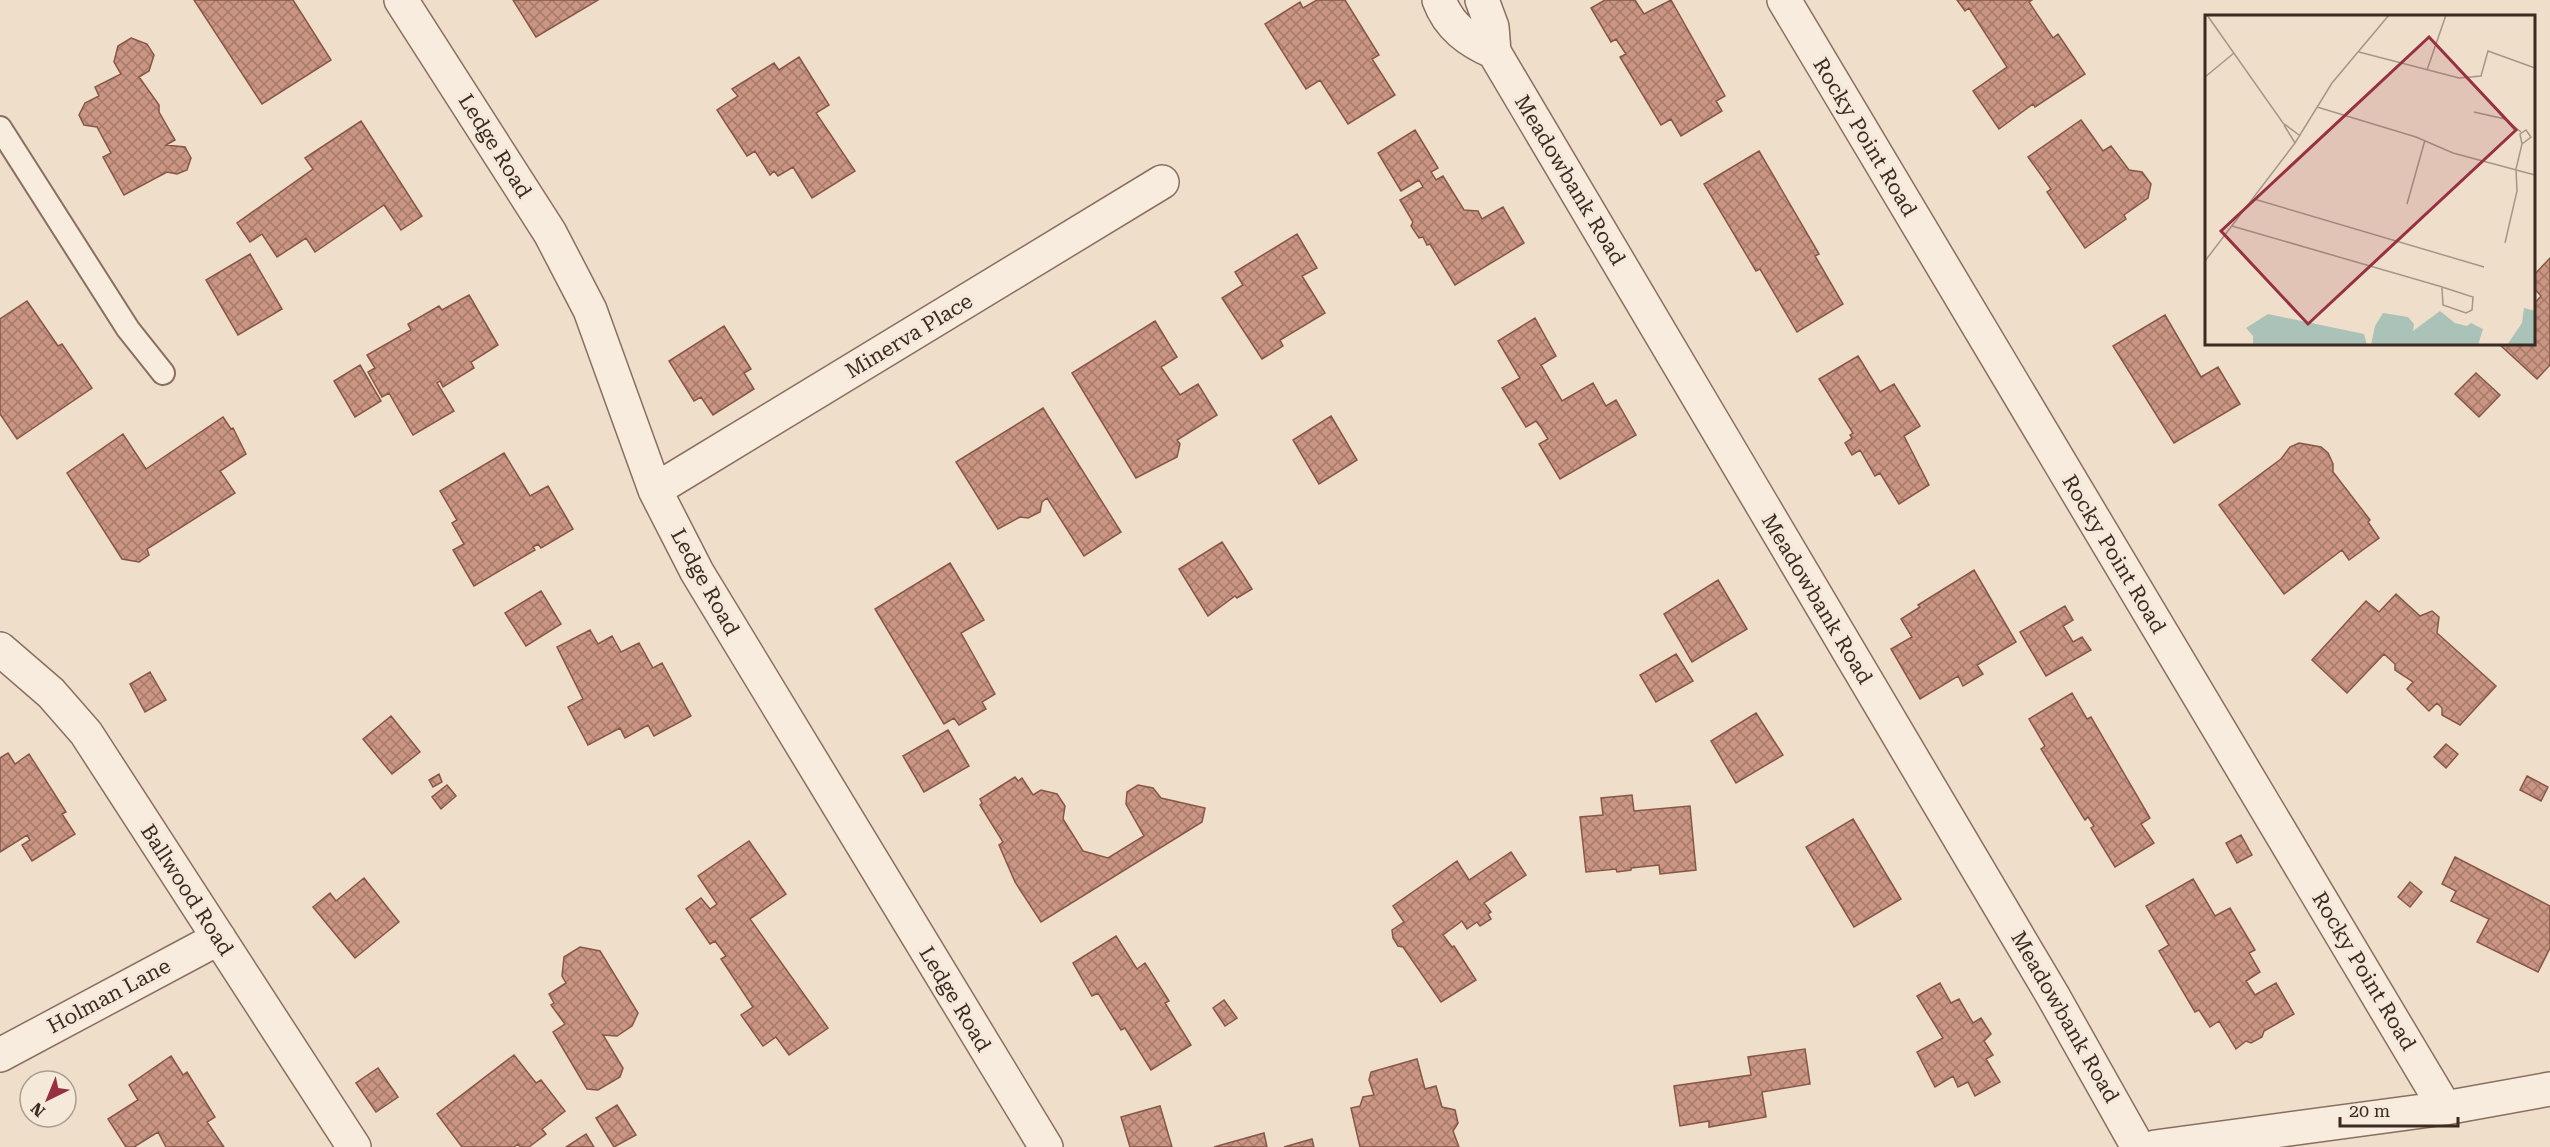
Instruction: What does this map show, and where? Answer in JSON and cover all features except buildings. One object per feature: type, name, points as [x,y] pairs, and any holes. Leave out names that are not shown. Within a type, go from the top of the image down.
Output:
[{"type":"street","name":"Ledge Road","points":[[401,0],[550,233],[590,310],[655,490],[697,572],[1046,1147]]},
{"type":"street","points":[[1439,0],[1445,15],[1470,42],[1494,52]]},
{"type":"street","name":"Meadowbank Road","points":[[1482,0],[1492,27],[1494,52],[2047,986],[2138,1147]]},
{"type":"street","name":"Rocky Point Road","points":[[1784,0],[2445,1108]]},
{"type":"street","name":"Minerva Place","points":[[655,490],[1162,182]]},
{"type":"street","name":"Ballwood Road","points":[[0,649],[51,693],[86,733],[354,1147]]},
{"type":"street","name":"Holman Lane","points":[[0,1055],[219,938]]},
{"type":"street","points":[[2155,1147],[2445,1108],[2550,1089]]},
{"type":"lane","points":[[0,128],[128,329],[163,373]]}]
